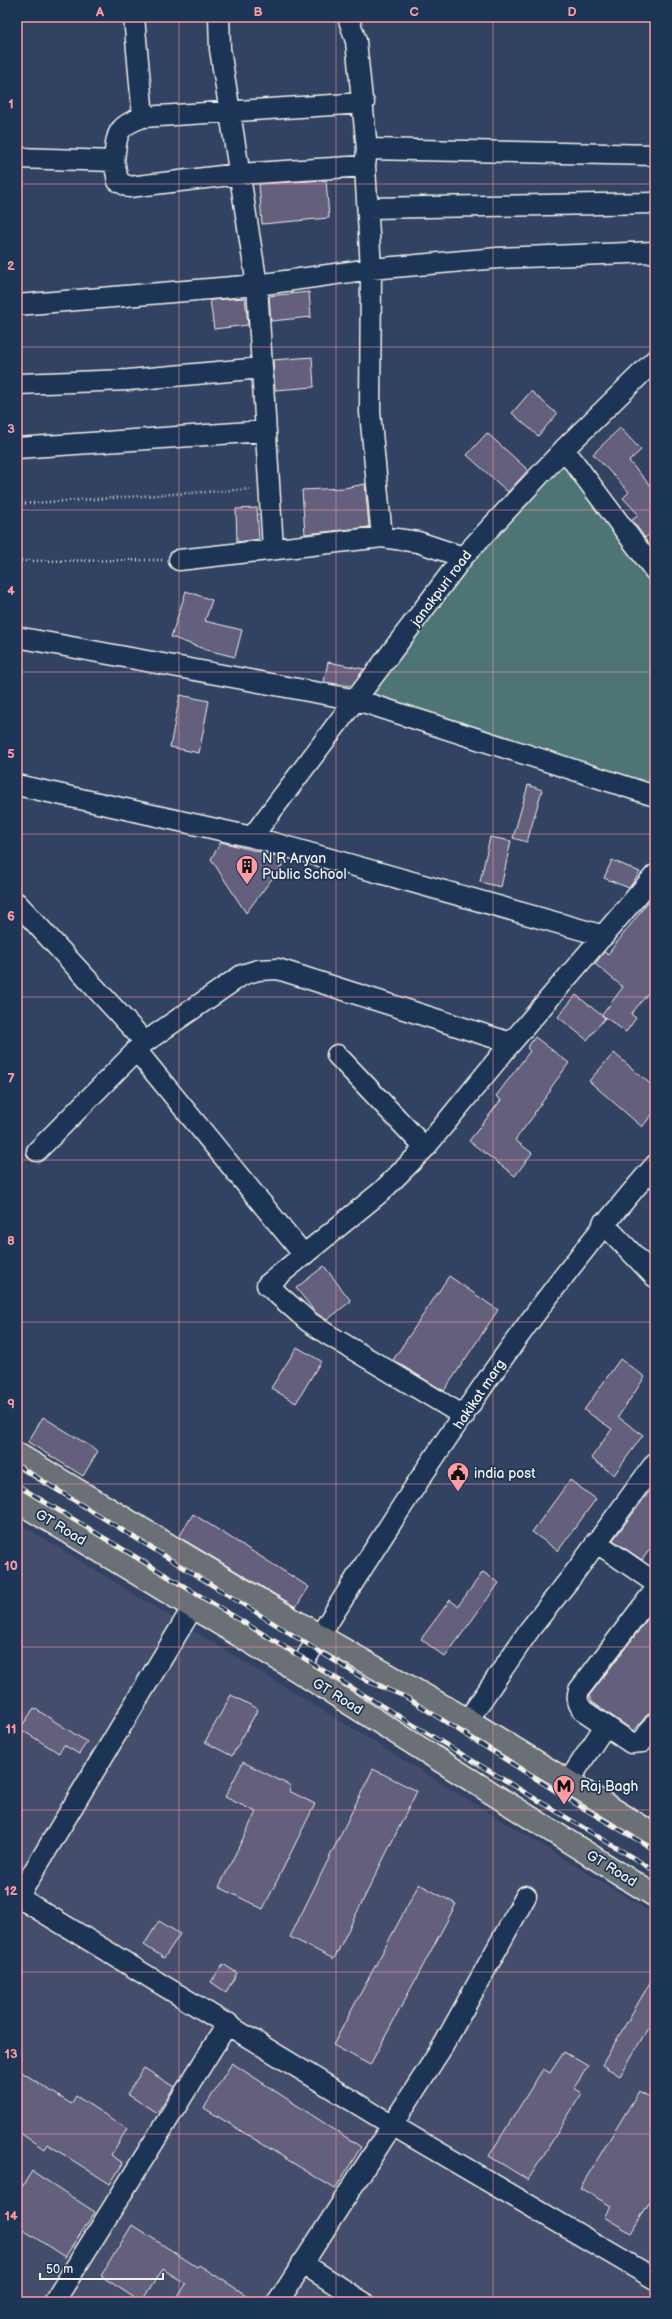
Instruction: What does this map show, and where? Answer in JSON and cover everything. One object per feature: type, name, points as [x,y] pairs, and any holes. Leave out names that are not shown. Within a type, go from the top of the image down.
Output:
[{"type":"highway","points":[[18,1457],[320,1636],[468,1720],[655,1835]]},
{"type":"highway","name":"GT Road","points":[[17,1501],[298,1671],[655,1896]]},
{"type":"street","points":[[134,17],[143,118]]},
{"type":"street","points":[[219,17],[220,48],[257,285],[273,549]]},
{"type":"street","points":[[348,17],[356,42],[364,103],[371,269],[370,412],[382,536]]},
{"type":"street","points":[[364,103],[143,118],[120,128],[117,135],[114,161],[118,181],[129,187],[366,158],[655,155]]},
{"type":"street","points":[[17,158],[114,161]]},
{"type":"street","points":[[368,208],[655,203]]},
{"type":"street","points":[[17,306],[257,285],[371,269],[498,258],[655,252]]},
{"type":"street","name":"janakpuri road","points":[[252,838],[463,557],[564,449],[655,360]]},
{"type":"street","points":[[17,384],[128,380],[262,368]]},
{"type":"street","points":[[17,448],[266,431]]},
{"type":"street","points":[[564,449],[655,571]]},
{"type":"street","points":[[178,560],[382,536],[418,542],[463,557]]},
{"type":"street","points":[[17,637],[357,700],[655,796]]},
{"type":"street","points":[[17,785],[252,838],[604,936]]},
{"type":"street","points":[[464,1416],[326,1334],[309,1322],[267,1285],[382,1191],[425,1148],[511,1043],[655,875]]},
{"type":"street","points":[[17,903],[141,1046],[304,1255]]},
{"type":"street","points":[[36,1151],[141,1046],[242,975],[258,970],[278,969],[511,1043]]},
{"type":"street","points":[[337,1055],[425,1148]]},
{"type":"street","name":"hakikat marg","points":[[298,1671],[511,1346],[603,1223],[655,1165]]},
{"type":"street","points":[[603,1223],[655,1277]]},
{"type":"street","points":[[468,1720],[530,1629],[570,1578],[655,1462]]},
{"type":"street","points":[[596,1542],[653,1585],[579,1690],[577,1696],[578,1705],[631,1744],[642,1742],[655,1723]]},
{"type":"street","points":[[193,1607],[18,1898],[228,2023],[392,2125],[655,2279]]},
{"type":"street","points":[[568,1782],[605,1726]]},
{"type":"street","points":[[278,2302],[443,2046],[526,1896]]},
{"type":"street","points":[[54,2302],[228,2023]]},
{"type":"street","points":[[302,2263],[363,2302]]},
{"type":"path","points":[[17,504],[270,488]]},
{"type":"path","points":[[17,561],[178,560]]},
{"type":"shaded area","points":[[17,1522],[655,1915],[655,2302],[17,2302]]},
{"type":"green space","points":[[564,449],[655,571],[655,796],[357,700]]},
{"type":"building","points":[[326,180],[329,218],[262,224],[259,184]]},
{"type":"building","points":[[309,292],[311,317],[271,321],[269,296]]},
{"type":"building","points":[[245,298],[248,325],[214,329],[210,300]]},
{"type":"building","points":[[312,357],[314,387],[275,390],[273,360]]},
{"type":"building","points":[[531,391],[557,414],[538,436],[512,413]]},
{"type":"building","points":[[620,428],[641,450],[629,461],[655,491],[655,530],[645,538],[632,520],[639,515],[623,498],[629,492],[593,454]]},
{"type":"building","points":[[487,433],[528,470],[508,492],[467,455]]},
{"type":"building","points":[[365,484],[369,527],[305,534],[302,490],[344,488]]},
{"type":"building","points":[[257,508],[259,539],[237,542],[236,509]]},
{"type":"building","points":[[186,591],[212,600],[205,621],[242,630],[235,657],[207,650],[171,637]]},
{"type":"building","points":[[328,662],[364,669],[351,686],[324,682]]},
{"type":"building","points":[[180,695],[209,701],[199,753],[170,747]]},
{"type":"building","points":[[528,785],[542,790],[527,842],[513,838]]},
{"type":"building","points":[[490,837],[511,841],[501,887],[480,882]]},
{"type":"building","name":"N R Aryan Public School","points":[[221,842],[287,859],[246,913],[211,859]]},
{"type":"building","points":[[612,860],[640,872],[629,888],[604,878]]},
{"type":"building","points":[[655,893],[655,985],[631,1014],[636,1018],[626,1032],[602,1015],[623,987],[595,964],[604,952],[608,954]]},
{"type":"building","points":[[576,995],[605,1018],[587,1040],[558,1017]]},
{"type":"building","points":[[535,1037],[569,1063],[534,1113],[535,1114],[515,1140],[532,1153],[515,1176],[469,1141],[501,1100],[496,1096],[530,1051],[527,1048]]},
{"type":"building","points":[[614,1053],[655,1088],[655,1111],[642,1127],[589,1081]]},
{"type":"building","points":[[324,1266],[351,1301],[327,1320],[316,1313],[296,1288]]},
{"type":"building","points":[[449,1276],[498,1310],[444,1391],[393,1360]]},
{"type":"building","points":[[297,1347],[321,1361],[296,1403],[271,1388]]},
{"type":"building","points":[[620,1359],[645,1377],[618,1417],[643,1435],[614,1475],[591,1458],[612,1429],[584,1410]]},
{"type":"building","points":[[43,1417],[98,1451],[83,1476],[28,1442]]},
{"type":"building","points":[[570,1480],[596,1499],[558,1551],[532,1532]]},
{"type":"building","points":[[655,1484],[655,1542],[642,1560],[613,1540]]},
{"type":"building","points":[[193,1514],[309,1587],[296,1607],[179,1537]]},
{"type":"building","points":[[483,1572],[499,1583],[445,1657],[421,1639],[450,1600],[458,1606]]},
{"type":"building","points":[[655,1609],[655,1712],[646,1716],[634,1731],[592,1702],[589,1696]]},
{"type":"building","points":[[231,1695],[258,1709],[232,1756],[205,1742]]},
{"type":"building","points":[[34,1708],[87,1742],[79,1754],[64,1745],[59,1753],[20,1729]]},
{"type":"building","points":[[243,1762],[291,1786],[289,1791],[315,1804],[263,1909],[219,1887],[256,1812],[225,1797]]},
{"type":"building","points":[[373,1769],[417,1791],[334,1959],[290,1937]]},
{"type":"building","points":[[419,1884],[456,1904],[370,2065],[333,2045]]},
{"type":"building","points":[[159,1921],[180,1934],[164,1958],[144,1945]]},
{"type":"building","points":[[223,1964],[237,1973],[226,1992],[211,1982]]},
{"type":"building","points":[[655,1974],[655,2016],[620,2076],[602,2065]]},
{"type":"building","points":[[564,2052],[588,2066],[574,2088],[582,2093],[528,2180],[489,2156],[543,2069],[550,2073]]},
{"type":"building","points":[[232,2063],[361,2147],[335,2189],[204,2108]]},
{"type":"building","points":[[144,2068],[174,2087],[157,2113],[127,2094]]},
{"type":"building","points":[[17,2069],[71,2104],[76,2096],[127,2129],[111,2155],[123,2163],[110,2184],[47,2144],[44,2149],[17,2131]]},
{"type":"building","points":[[639,2091],[655,2100],[655,2193],[631,2233],[604,2217],[611,2206],[580,2188]]},
{"type":"building","points":[[32,2171],[95,2212],[65,2257],[17,2226],[17,2195]]},
{"type":"building","points":[[132,2225],[197,2267],[199,2265],[257,2302],[175,2302],[186,2284],[163,2269],[141,2302],[101,2276]]},
{"type":"railway","points":[[17,1465],[369,1682],[406,1697],[576,1804],[655,1850]]},
{"type":"railway","points":[[17,1485],[655,1871]]},
{"type":"place","name":"N R Aryan Public School","points":[[247,886]]},
{"type":"place","name":"india post","points":[[458,1492]]},
{"type":"place","name":"Raj Bagh","points":[[564,1806]]}]
